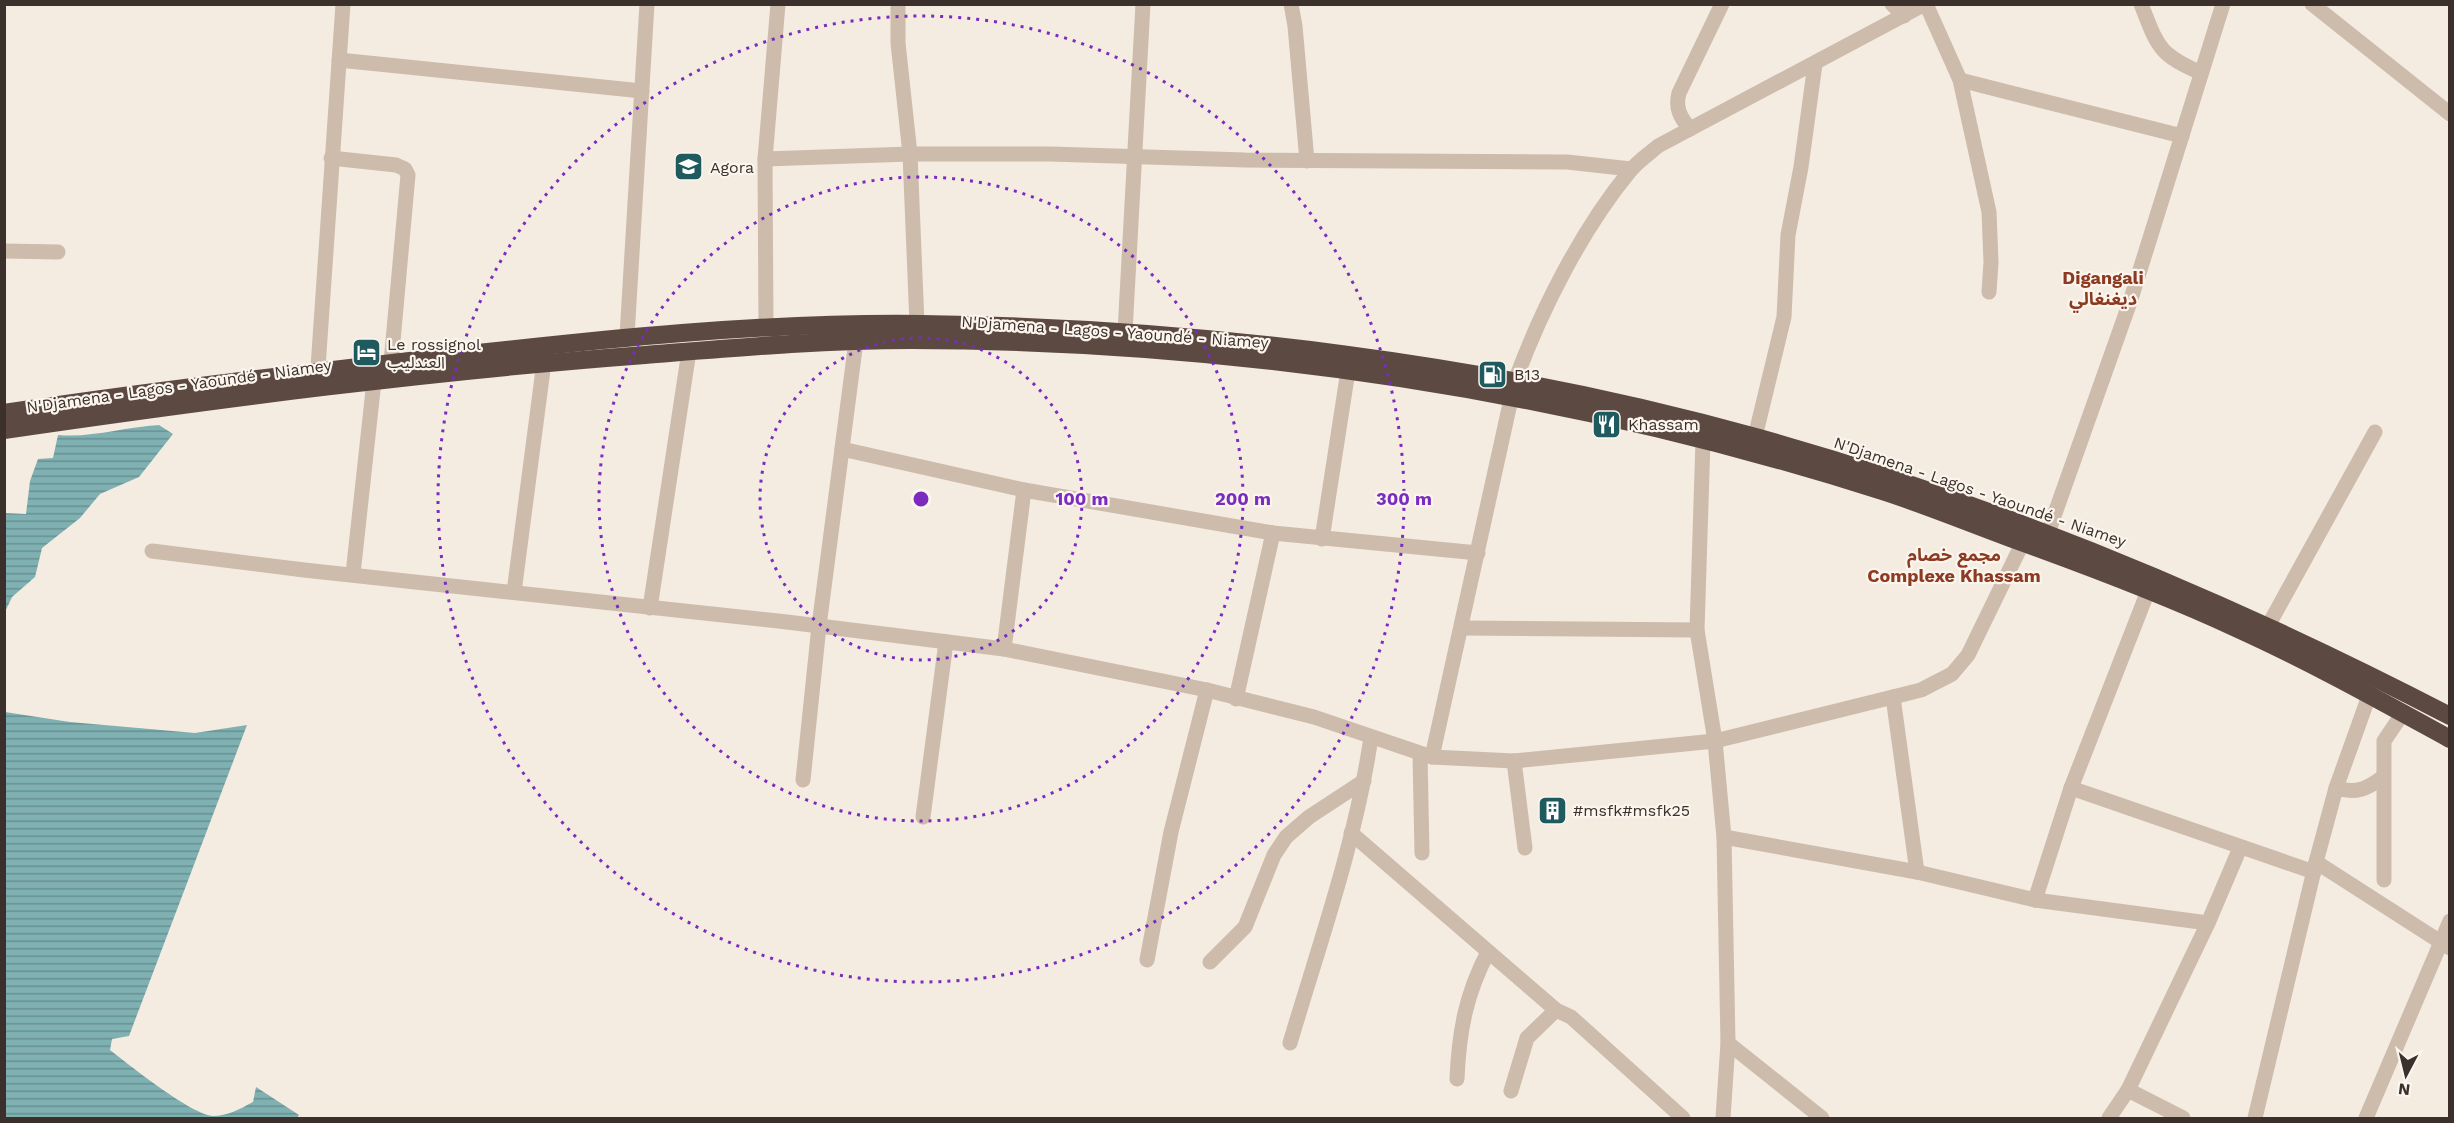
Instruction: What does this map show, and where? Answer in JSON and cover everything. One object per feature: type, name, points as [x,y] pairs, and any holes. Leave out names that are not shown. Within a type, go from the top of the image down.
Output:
[{"type":"highway","name":"N'Djamena - Lagos - Yaoundé - Niamey","points":[[4,413],[75,411],[627,336],[766,328],[917,324],[1125,332],[1350,356],[1755,436],[1890,477],[2048,533],[2194,591],[2450,716]]},
{"type":"highway","name":"N'Djamena - Lagos - Yaoundé - Niamey","points":[[380,370],[544,362],[856,341],[924,340],[1143,350],[1288,362],[1348,371],[1514,389],[1885,492],[2060,555],[2234,627],[2370,693],[2450,739]]},
{"type":"highway","name":"N'Djamena - Lagos - Yaoundé - Niamey","points":[[4,430],[75,411]]},
{"type":"street","points":[[317,379],[342,4]]},
{"type":"street","points":[[627,336],[647,4]]},
{"type":"street","points":[[766,328],[765,159],[778,4]]},
{"type":"street","points":[[898,4],[898,43],[910,154],[917,324]]},
{"type":"street","points":[[1125,332],[1143,4]]},
{"type":"street","points":[[1291,4],[1307,161]]},
{"type":"street","points":[[1690,129],[1679,113],[1677,103],[1679,93],[1722,4]]},
{"type":"street","points":[[1892,4],[1904,16]]},
{"type":"street","points":[[1422,853],[1426,756],[1461,628],[1514,389],[1537,328],[1584,238],[1631,169],[1658,146],[1925,4],[1960,80],[1989,212],[1991,262],[1989,292]]},
{"type":"street","points":[[2141,4],[2156,41],[2171,60],[2201,73]]},
{"type":"street","points":[[2048,533],[2130,302],[2223,4]]},
{"type":"street","points":[[2312,4],[2450,114]]},
{"type":"street","points":[[339,60],[642,91]]},
{"type":"street","points":[[1755,436],[1784,317],[1788,235],[1801,167],[1815,64]]},
{"type":"street","points":[[1960,80],[2182,136]]},
{"type":"street","points":[[765,159],[910,154],[1135,156],[1307,161],[1567,162],[1631,169]]},
{"type":"street","points":[[331,158],[396,165],[405,169],[408,175],[353,574]]},
{"type":"street","points":[[4,251],[58,252]]},
{"type":"street","points":[[803,780],[819,626],[856,341]]},
{"type":"street","points":[[650,608],[689,351]]},
{"type":"street","points":[[514,591],[544,362]]},
{"type":"street","points":[[1322,539],[1348,371]]},
{"type":"street","points":[[2268,626],[2375,432]]},
{"type":"street","points":[[1703,440],[1696,630],[1715,741],[1724,837],[1728,1043],[1723,1119]]},
{"type":"street","points":[[842,449],[1024,490],[1273,533],[1478,553]]},
{"type":"street","points":[[1004,650],[1024,490]]},
{"type":"street","points":[[1236,699],[1273,533]]},
{"type":"street","points":[[152,551],[819,626],[1004,650],[1207,690],[1314,717],[1426,756],[1514,761],[1715,741],[1921,690],[1952,674],[1968,655],[2023,543]]},
{"type":"street","points":[[2035,900],[2071,788],[2148,591]]},
{"type":"street","points":[[1461,628],[1696,630]]},
{"type":"street","points":[[923,817],[946,642]]},
{"type":"street","points":[[1147,960],[1171,832],[1207,690]]},
{"type":"street","points":[[2255,1119],[2336,788],[2370,693]]},
{"type":"street","points":[[1893,697],[1917,872]]},
{"type":"street","points":[[2384,880],[2384,741],[2403,713]]},
{"type":"street","points":[[1290,1043],[1351,833],[1364,781],[1371,736]]},
{"type":"street","points":[[1514,761],[1526,848]]},
{"type":"street","points":[[2336,788],[2351,792],[2368,788],[2383,777]]},
{"type":"street","points":[[1209,962],[1245,927],[1274,855],[1286,837],[1310,817],[1364,781]]},
{"type":"street","points":[[2071,788],[2240,848],[2315,867],[2445,945]]},
{"type":"street","points":[[1351,833],[1556,1010],[1571,1017],[1683,1119]]},
{"type":"street","points":[[1724,837],[1917,872],[2035,900],[2208,922]]},
{"type":"street","points":[[2109,1119],[2128,1090],[2208,922],[2240,848]]},
{"type":"street","points":[[2366,1119],[2445,945],[2450,921]]},
{"type":"street","points":[[1457,1078],[1458,1049],[1472,984],[1488,952]]},
{"type":"street","points":[[1511,1091],[1527,1038],[1556,1010]]},
{"type":"street","points":[[1728,1043],[1822,1119]]},
{"type":"street","points":[[2128,1090],[2183,1119]]},
{"type":"water","points":[[159,425],[173,434],[139,477],[100,494],[80,518],[42,548],[35,577],[12,597],[5,612],[5,513],[26,514],[30,481],[38,459],[53,458],[58,435],[96,434]]},
{"type":"water","points":[[5,712],[70,722],[195,733],[247,725],[129,1036],[112,1039],[110,1050],[161,1088],[203,1113],[218,1116],[243,1107],[253,1102],[256,1087],[299,1115],[297,1118],[5,1118]]},
{"type":"place","name":"Agora","points":[[689,167]]},
{"type":"place","name":"Le rossignol العندليب","points":[[366,353]]},
{"type":"place","name":"B13","points":[[1493,374]]},
{"type":"place","name":"Khassam","points":[[1607,424]]},
{"type":"place","name":"#msfk#msfk25","points":[[1552,810]]},
{"type":"district","name":"Digangali ديغنغالي","points":[[2103,287]]},
{"type":"district","name":"مجمع خصام Complexe Khassam","points":[[1954,564]]}]
